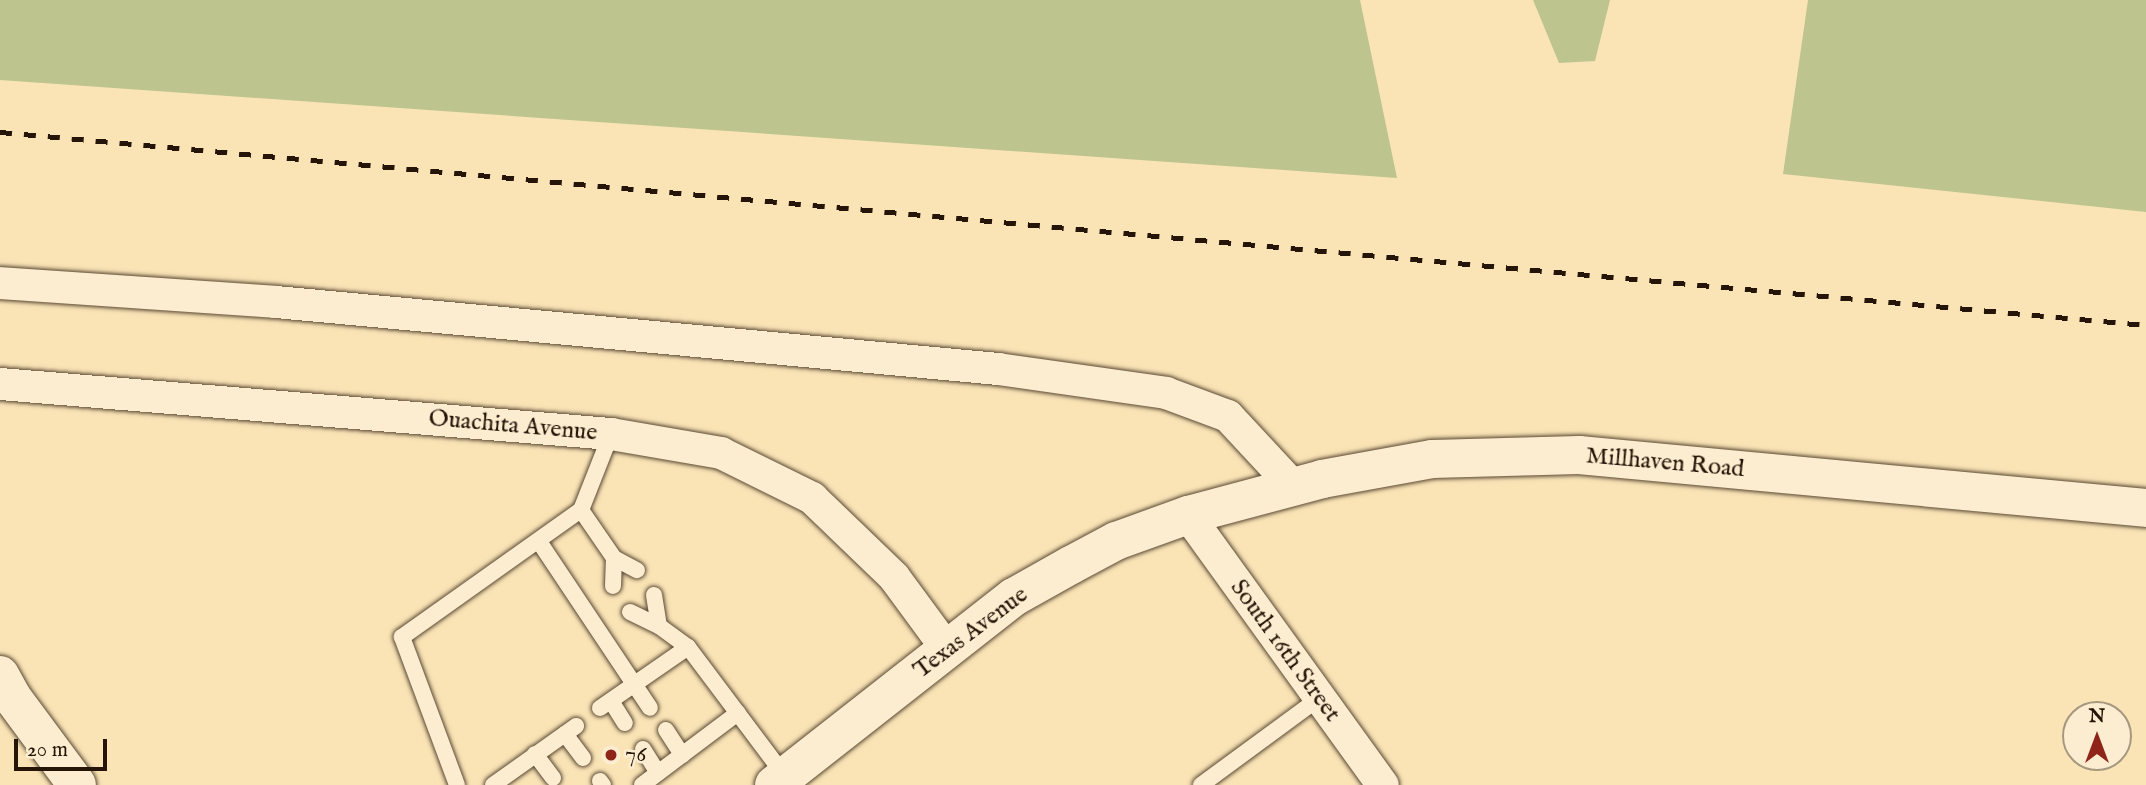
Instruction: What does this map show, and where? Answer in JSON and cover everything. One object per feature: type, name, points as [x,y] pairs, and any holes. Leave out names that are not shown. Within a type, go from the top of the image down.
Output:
[{"type":"main road","name":"Millhaven Road","points":[[1188,515],[1293,486],[1432,459],[1580,455],[2146,508]]},
{"type":"main road","name":"Texas Avenue","points":[[780,781],[1014,597],[1116,541],[1188,515]]},
{"type":"main road","points":[[0,675],[77,785]]},
{"type":"street","points":[[0,283],[276,302],[998,369],[1166,393],[1228,416],[1293,486]]},
{"type":"street","name":"Ouachita Avenue","points":[[0,384],[611,434],[721,453],[812,498],[894,577],[947,649]]},
{"type":"street","name":"South 16th Street","points":[[1188,515],[1318,699],[1384,785]]},
{"type":"lane","points":[[457,785],[402,637],[540,542],[581,510],[611,434]]},
{"type":"lane","points":[[581,510],[614,558],[637,570]]},
{"type":"lane","points":[[540,542],[650,708]]},
{"type":"lane","points":[[613,586],[614,558]]},
{"type":"lane","points":[[654,595],[659,626]]},
{"type":"lane","points":[[630,612],[659,626],[688,647],[738,713],[780,781]]},
{"type":"lane","points":[[625,723],[606,705],[688,647]]},
{"type":"lane","points":[[1201,785],[1318,699]]},
{"type":"lane","points":[[642,785],[738,713]]},
{"type":"lane","points":[[500,783],[535,754],[571,730],[583,758]]},
{"type":"lane","points":[[666,730],[682,755]]},
{"type":"lane","points":[[643,749],[658,773]]},
{"type":"lane","points":[[535,754],[553,778]]},
{"type":"green space","points":[[0,0],[1360,0],[1397,178],[0,80]]},
{"type":"green space","points":[[1533,0],[1610,0],[1595,61],[1559,63]]},
{"type":"green space","points":[[1808,0],[2146,0],[2146,212],[1783,174]]},
{"type":"railway","points":[[0,132],[2146,325]]},
{"type":"place","name":"76","points":[[611,755]]}]
